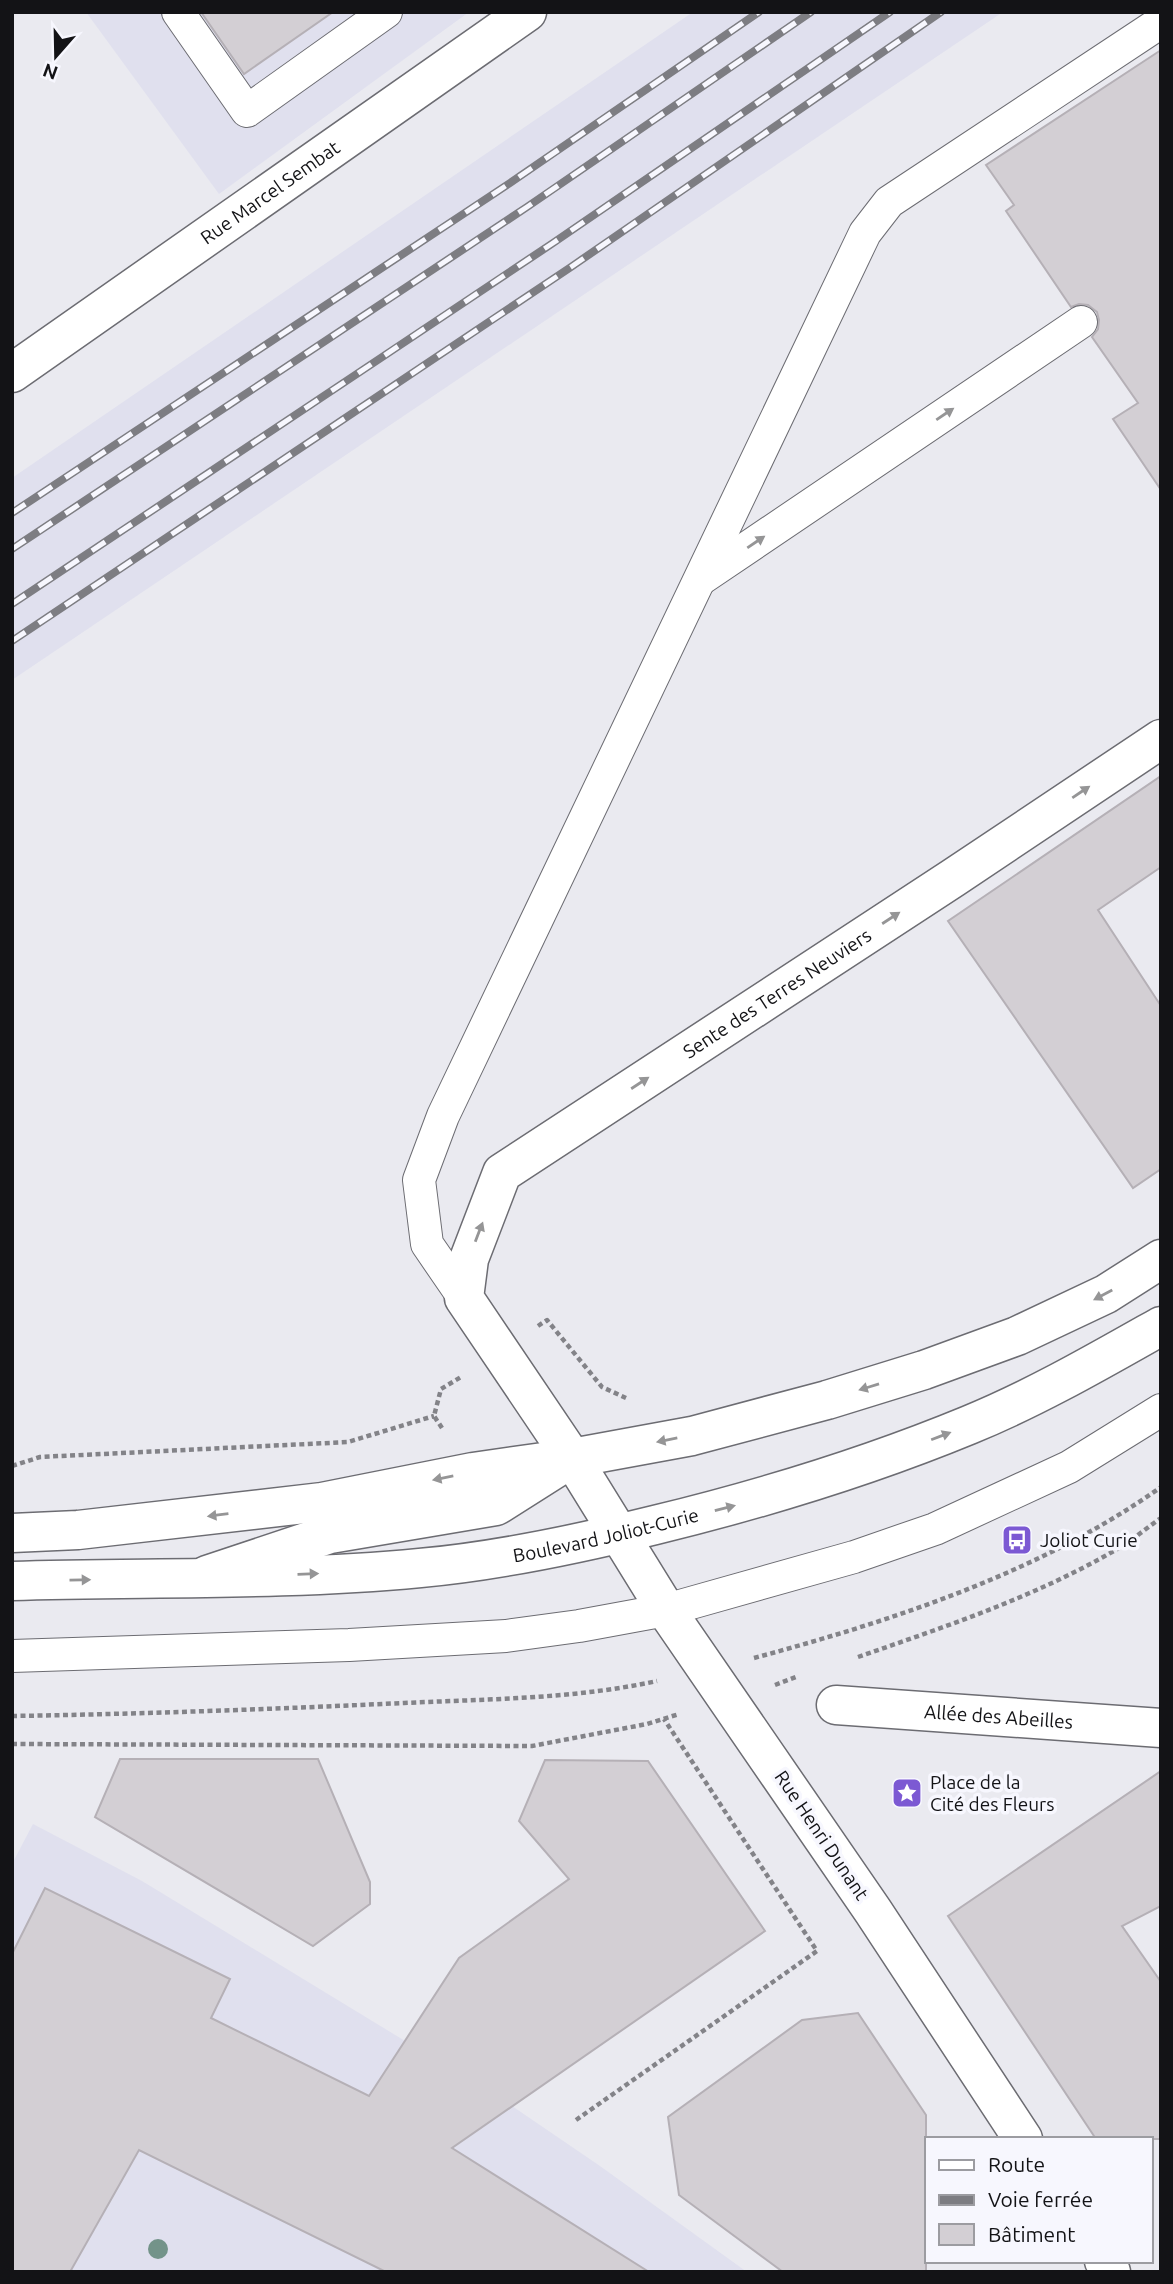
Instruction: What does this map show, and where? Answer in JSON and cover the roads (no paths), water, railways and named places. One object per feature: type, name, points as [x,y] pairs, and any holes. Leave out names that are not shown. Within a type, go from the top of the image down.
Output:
[{"type":"street","name":"Rue Marcel Sembat","points":[[12,373],[527,12]]},
{"type":"street","name":"Sente des Terres Neuviers","points":[[464,1298],[469,1259],[502,1173],[1161,739]]},
{"type":"street","points":[[12,1534],[78,1530],[322,1502],[473,1472],[572,1458],[692,1436],[827,1400],[924,1370],[1017,1336],[1106,1294],[1161,1259]]},
{"type":"street","name":"Rue Henri Dunant","points":[[464,1298],[572,1458],[666,1610],[873,1911],[1022,2137]]},
{"type":"street","name":"Boulevard Joliot-Curie","points":[[12,1581],[420,1568],[529,1553],[619,1534],[793,1489],[958,1429],[1065,1378],[1161,1326]]},
{"type":"street","points":[[198,1577],[330,1534],[496,1506],[572,1458]]},
{"type":"street","name":"Allée des Abeilles","points":[[836,1704],[1161,1728]]},
{"type":"lane","points":[[178,12],[247,111],[386,12]]},
{"type":"lane","points":[[464,1298],[427,1244],[419,1180],[443,1116],[865,233],[888,202],[1161,22]]},
{"type":"lane","points":[[700,580],[1081,322]]},
{"type":"lane","points":[[12,1656],[349,1645],[506,1636],[666,1610],[854,1557],[935,1529],[1069,1467],[1161,1409]]},
{"type":"railway","points":[[12,513],[510,183],[759,12]]},
{"type":"railway","points":[[12,549],[527,207],[811,12]]},
{"type":"railway","points":[[12,604],[553,243],[890,12]]},
{"type":"railway","points":[[12,641],[571,267],[941,12]]},
{"type":"place","name":"Joliot Curie","points":[[1017,1540]]},
{"type":"place","name":"Place de la Cité des Fleurs","points":[[907,1793]]}]
